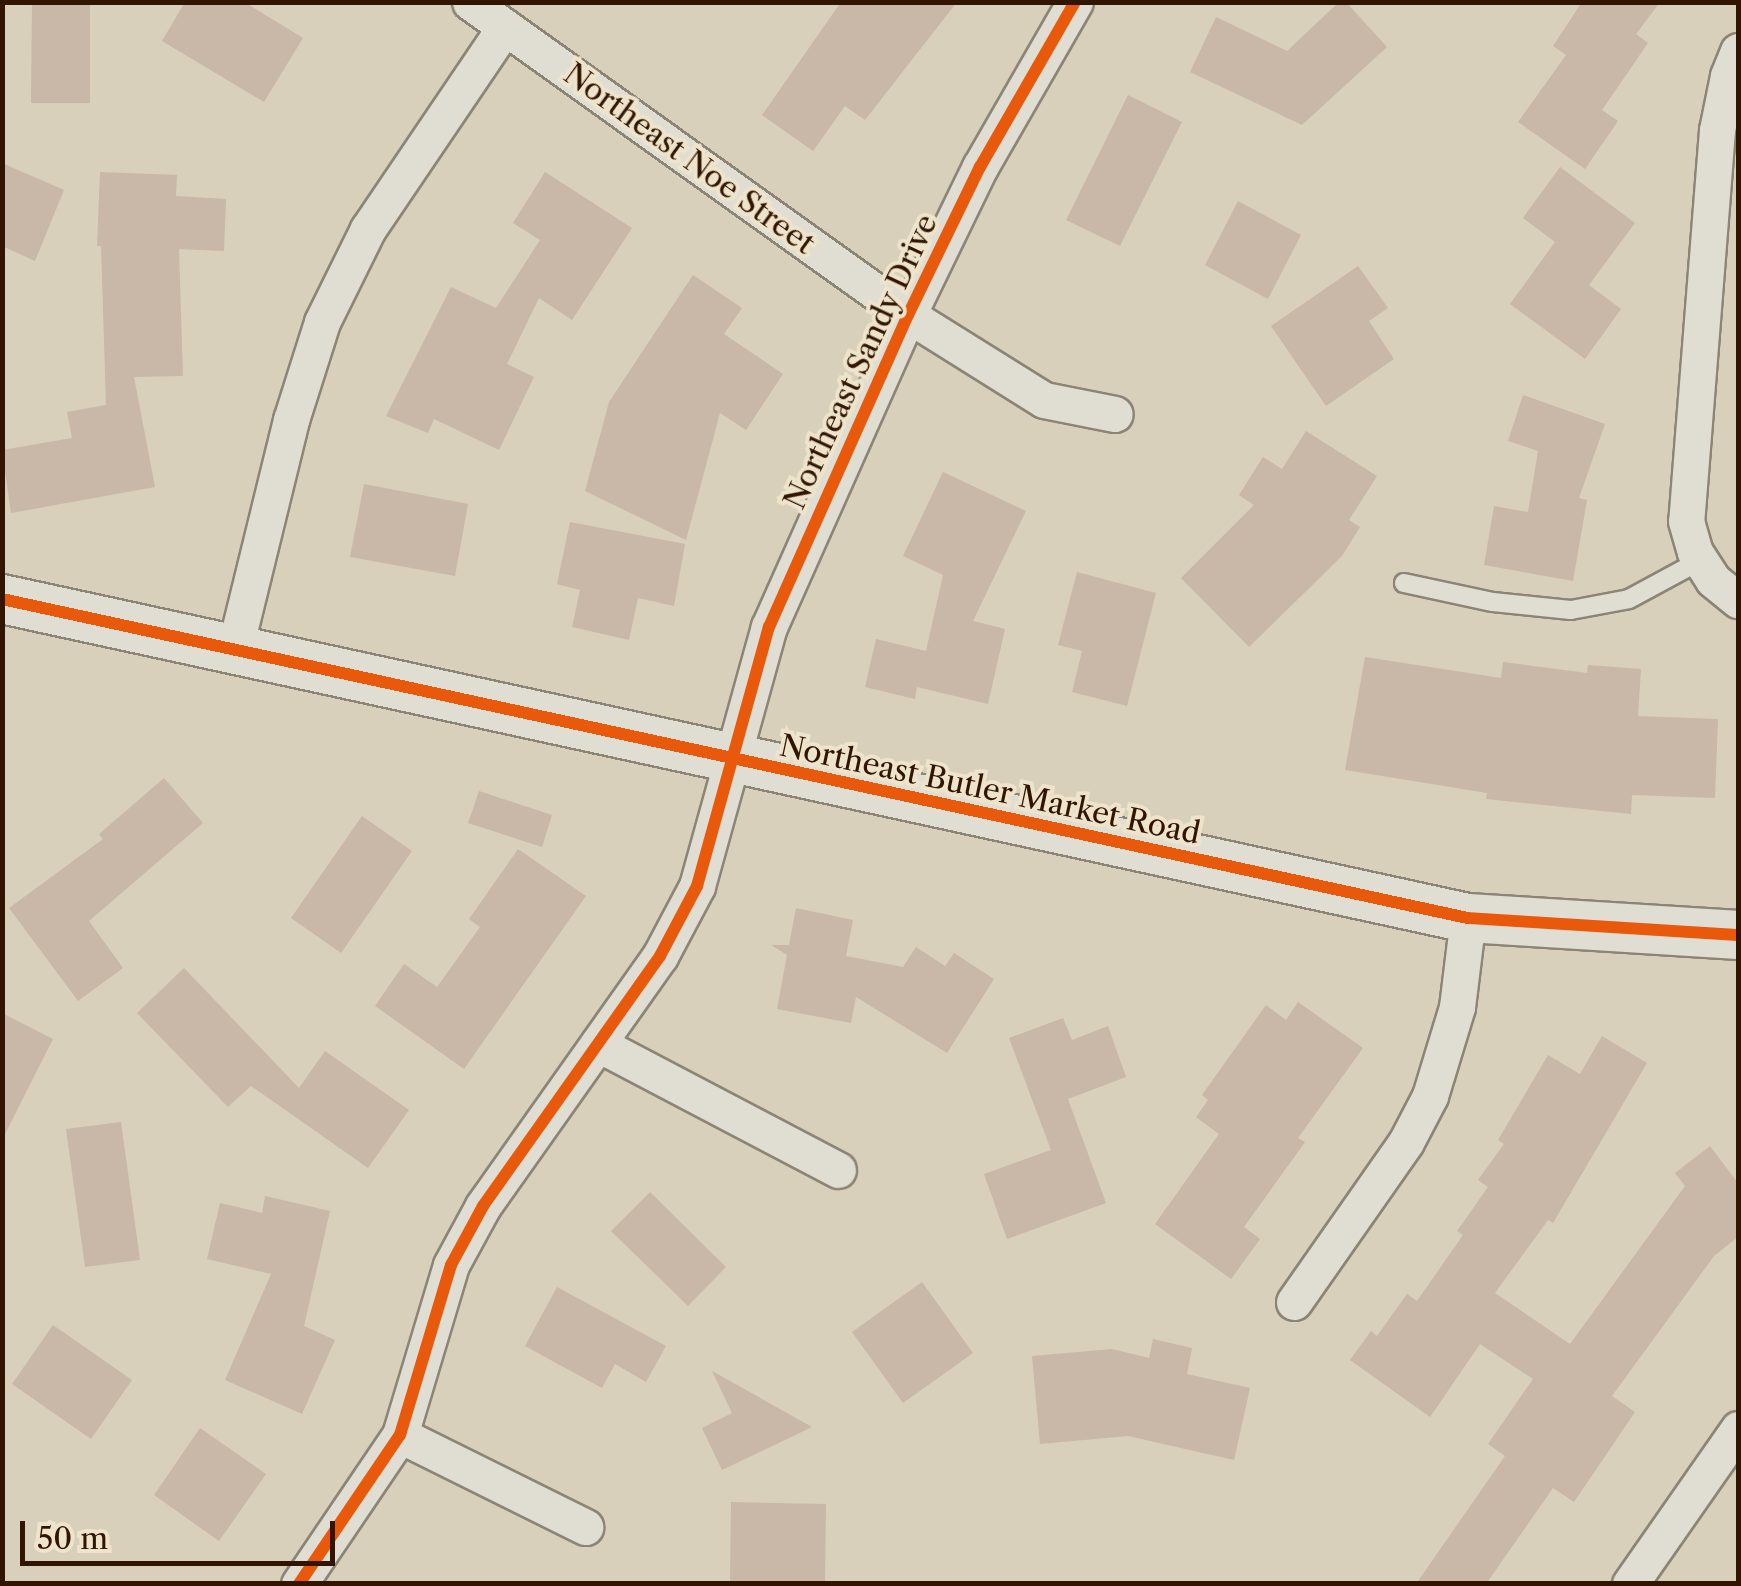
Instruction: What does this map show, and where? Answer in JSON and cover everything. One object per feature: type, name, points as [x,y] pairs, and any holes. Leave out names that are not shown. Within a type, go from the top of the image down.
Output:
[{"type":"main road","name":"Northeast Butler Market Road","points":[[2,599],[1468,918],[1738,935]]},
{"type":"street","name":"Northeast Noe Street","points":[[470,2],[908,315],[1044,400],[1115,414]]},
{"type":"street","name":"Northeast Sandy Drive","points":[[299,1584],[400,1435],[451,1265],[483,1206],[660,956],[697,886],[769,627],[908,315],[980,167],[1075,2]]},
{"type":"street","points":[[234,648],[291,420],[322,322],[368,229],[505,28]]},
{"type":"street","points":[[1738,51],[1728,76],[1717,130],[1686,521],[1713,580],[1738,600]]},
{"type":"street","points":[[1294,1302],[1406,1142],[1430,1096],[1456,1012],[1468,918]]},
{"type":"street","points":[[598,1044],[838,1170]]},
{"type":"street","points":[[1630,1584],[1738,1429]]},
{"type":"street","points":[[400,1435],[585,1527]]},
{"type":"lane","points":[[1404,583],[1493,602],[1570,610],[1629,599],[1701,560]]},
{"type":"building","points":[[32,2],[90,2],[90,103],[31,103]]},
{"type":"building","points":[[185,2],[244,2],[303,38],[264,102],[162,41]]},
{"type":"building","points":[[841,2],[957,2],[865,120],[845,106],[813,151],[762,115]]},
{"type":"building","points":[[1339,2],[1346,2],[1387,47],[1302,125],[1190,72],[1216,17],[1287,51]]},
{"type":"building","points":[[1582,2],[1660,2],[1636,34],[1648,43],[1602,110],[1618,121],[1585,169],[1518,122],[1566,55],[1553,46]]},
{"type":"building","points":[[1128,95],[1182,122],[1120,246],[1066,220]]},
{"type":"building","points":[[2,163],[64,190],[35,261],[2,246]]},
{"type":"building","points":[[1560,167],[1635,223],[1589,285],[1621,309],[1585,359],[1510,304],[1555,242],[1523,218]]},
{"type":"building","points":[[100,172],[177,175],[176,196],[226,199],[224,251],[179,249],[183,376],[134,377],[155,487],[11,513],[2,450],[72,438],[67,412],[106,405],[101,246],[97,246]]},
{"type":"building","points":[[545,172],[632,228],[572,320],[539,298],[507,364],[534,377],[499,450],[434,419],[428,433],[386,416],[451,287],[496,308],[540,240],[513,223]]},
{"type":"building","points":[[1238,201],[1301,235],[1268,299],[1205,265]]},
{"type":"building","points":[[1358,266],[1388,308],[1369,321],[1394,359],[1326,406],[1271,326]]},
{"type":"building","points":[[693,275],[742,308],[724,334],[783,374],[746,430],[720,413],[686,540],[585,491],[609,402]]},
{"type":"building","points":[[1523,395],[1605,424],[1579,498],[1587,500],[1573,581],[1484,565],[1494,506],[1528,512],[1538,451],[1508,441]]},
{"type":"building","points":[[1306,431],[1377,476],[1349,520],[1360,527],[1342,556],[1249,647],[1181,578],[1254,505],[1239,495],[1263,457],[1282,469]]},
{"type":"building","points":[[943,472],[1026,511],[973,621],[1005,629],[988,704],[917,687],[915,699],[865,687],[876,639],[926,651],[943,575],[903,556]]},
{"type":"building","points":[[364,484],[468,504],[455,576],[350,557]]},
{"type":"building","points":[[570,522],[685,544],[674,606],[638,598],[629,640],[572,627],[580,590],[557,584]]},
{"type":"building","points":[[1077,572],[1156,593],[1127,706],[1072,692],[1082,651],[1058,645]]},
{"type":"building","points":[[1365,657],[1501,678],[1503,662],[1587,673],[1588,665],[1641,669],[1638,716],[1718,719],[1715,798],[1632,795],[1631,814],[1486,799],[1487,793],[1345,770]]},
{"type":"building","points":[[164,778],[203,823],[89,921],[123,968],[78,1001],[9,908],[103,839],[99,834]]},
{"type":"building","points":[[479,791],[552,815],[542,847],[468,823]]},
{"type":"building","points":[[362,816],[412,851],[341,953],[291,918]]},
{"type":"building","points":[[518,849],[586,896],[464,1069],[375,1006],[404,964],[437,987],[480,927],[469,919]]},
{"type":"building","points":[[796,908],[853,920],[846,956],[903,967],[916,947],[945,966],[954,953],[994,979],[947,1053],[856,997],[851,1023],[777,1009],[787,955],[771,945],[789,945]]},
{"type":"building","points":[[184,968],[299,1088],[325,1051],[409,1110],[368,1168],[251,1086],[228,1107],[137,1013]]},
{"type":"building","points":[[1298,1002],[1363,1048],[1298,1138],[1305,1142],[1244,1227],[1260,1239],[1231,1279],[1155,1224],[1219,1134],[1196,1117],[1208,1100],[1202,1095],[1266,1005],[1286,1020]]},
{"type":"building","points":[[2,1013],[53,1039],[2,1140]]},
{"type":"building","points":[[1063,1018],[1072,1040],[1108,1026],[1126,1077],[1068,1099],[1106,1203],[1007,1239],[984,1174],[1051,1150],[1009,1038]]},
{"type":"building","points":[[1602,1036],[1647,1063],[1553,1223],[1548,1220],[1495,1293],[1570,1344],[1685,1186],[1675,1173],[1710,1146],[1738,1183],[1738,1237],[1714,1256],[1612,1396],[1635,1412],[1574,1502],[1553,1488],[1486,1584],[1416,1584],[1505,1456],[1488,1444],[1533,1379],[1480,1344],[1430,1417],[1350,1360],[1371,1331],[1377,1336],[1407,1294],[1417,1301],[1463,1235],[1457,1231],[1488,1187],[1478,1180],[1504,1144],[1498,1140],[1548,1055],[1580,1074]]},
{"type":"building","points":[[121,1122],[140,1260],[85,1267],[66,1129]]},
{"type":"building","points":[[650,1192],[726,1267],[688,1306],[611,1231]]},
{"type":"building","points":[[265,1196],[330,1211],[304,1326],[335,1340],[302,1414],[225,1380],[271,1274],[207,1259],[220,1203],[262,1213]]},
{"type":"building","points":[[922,1282],[973,1353],[903,1403],[852,1332]]},
{"type":"building","points":[[557,1287],[666,1346],[646,1382],[615,1364],[602,1388],[525,1346]]},
{"type":"building","points":[[53,1325],[132,1380],[91,1439],[12,1384]]},
{"type":"building","points":[[1153,1339],[1192,1348],[1187,1374],[1250,1388],[1234,1460],[1128,1436],[1040,1444],[1032,1356],[1112,1349],[1149,1358]]},
{"type":"building","points":[[712,1371],[812,1427],[722,1470],[702,1428],[732,1413]]},
{"type":"building","points":[[200,1428],[266,1474],[219,1541],[154,1495]]},
{"type":"building","points":[[731,1502],[826,1504],[825,1584],[730,1584]]},
{"type":"cycle path","points":[[299,1584],[400,1435],[451,1265],[483,1206],[660,956],[697,886],[769,627],[908,315],[980,167],[1075,2]]},
{"type":"cycle path","points":[[2,599],[1468,918],[1738,935]]}]
